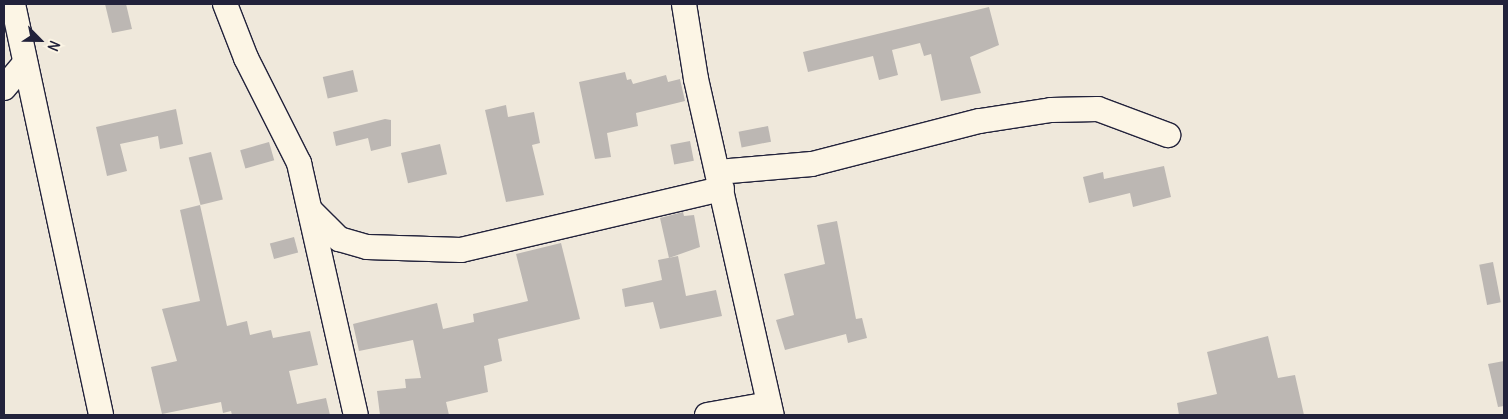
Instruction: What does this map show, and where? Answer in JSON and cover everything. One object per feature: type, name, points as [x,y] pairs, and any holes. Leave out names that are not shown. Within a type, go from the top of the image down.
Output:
[{"type":"street","points":[[13,4],[100,415]]},
{"type":"street","points":[[226,4],[246,58],[300,163],[356,415]]},
{"type":"street","points":[[684,4],[696,79],[770,410],[707,415]]},
{"type":"street","points":[[4,88],[25,63]]},
{"type":"street","points":[[310,212],[339,239],[367,247],[461,250],[720,181],[812,164],[980,121],[1051,110],[1098,109],[1168,135]]},
{"type":"building","points":[[105,4],[126,4],[132,29],[112,33]]},
{"type":"building","points":[[989,7],[999,45],[970,57],[981,93],[941,101],[931,54],[924,56],[920,43],[892,50],[898,75],[879,80],[873,56],[808,72],[803,52]]},
{"type":"building","points":[[353,70],[358,91],[328,98],[323,77]]},
{"type":"building","points":[[625,72],[627,80],[631,79],[633,84],[666,75],[668,82],[680,79],[685,101],[636,113],[638,126],[607,133],[611,157],[595,159],[579,82]]},
{"type":"building","points":[[506,105],[508,117],[534,112],[540,143],[532,145],[544,195],[506,202],[485,110]]},
{"type":"building","points":[[176,109],[183,144],[160,149],[158,136],[120,144],[127,171],[107,176],[96,127]]},
{"type":"building","points":[[385,119],[391,120],[391,146],[371,151],[368,138],[336,146],[333,132]]},
{"type":"building","points":[[768,126],[771,142],[742,147],[739,132]]},
{"type":"building","points":[[690,141],[694,161],[674,164],[670,145]]},
{"type":"building","points":[[269,142],[274,160],[245,169],[240,150]]},
{"type":"building","points":[[440,144],[447,174],[408,183],[401,153]]},
{"type":"building","points":[[211,152],[223,200],[201,205],[189,158]]},
{"type":"building","points":[[1164,166],[1171,197],[1133,207],[1130,193],[1089,203],[1083,177],[1103,172],[1104,179]]},
{"type":"building","points":[[200,205],[227,326],[247,321],[250,335],[271,330],[273,338],[310,331],[318,365],[289,371],[297,404],[326,398],[330,415],[232,415],[231,411],[223,413],[221,402],[162,414],[151,367],[177,361],[162,309],[200,301],[180,210]]},
{"type":"building","points":[[683,212],[684,216],[694,215],[700,247],[669,258],[660,218]]},
{"type":"building","points":[[837,221],[856,319],[862,318],[867,338],[848,343],[846,334],[785,350],[776,320],[794,315],[784,274],[825,264],[817,225]]},
{"type":"building","points":[[294,237],[298,252],[274,259],[270,243]]},
{"type":"building","points":[[561,243],[580,319],[498,339],[502,361],[484,366],[488,392],[446,402],[449,415],[380,415],[377,391],[406,388],[405,379],[421,378],[413,340],[359,351],[353,324],[437,303],[443,329],[474,322],[473,314],[528,301],[516,254]]},
{"type":"building","points":[[678,256],[686,296],[716,290],[722,316],[660,329],[653,302],[625,307],[622,289],[662,280],[658,260]]},
{"type":"building","points":[[1493,262],[1501,302],[1487,305],[1479,265]]},
{"type":"building","points":[[1268,336],[1278,378],[1295,375],[1304,415],[1179,415],[1177,403],[1217,394],[1207,352]]},
{"type":"building","points":[[1504,361],[1504,406],[1498,407],[1488,364]]}]
